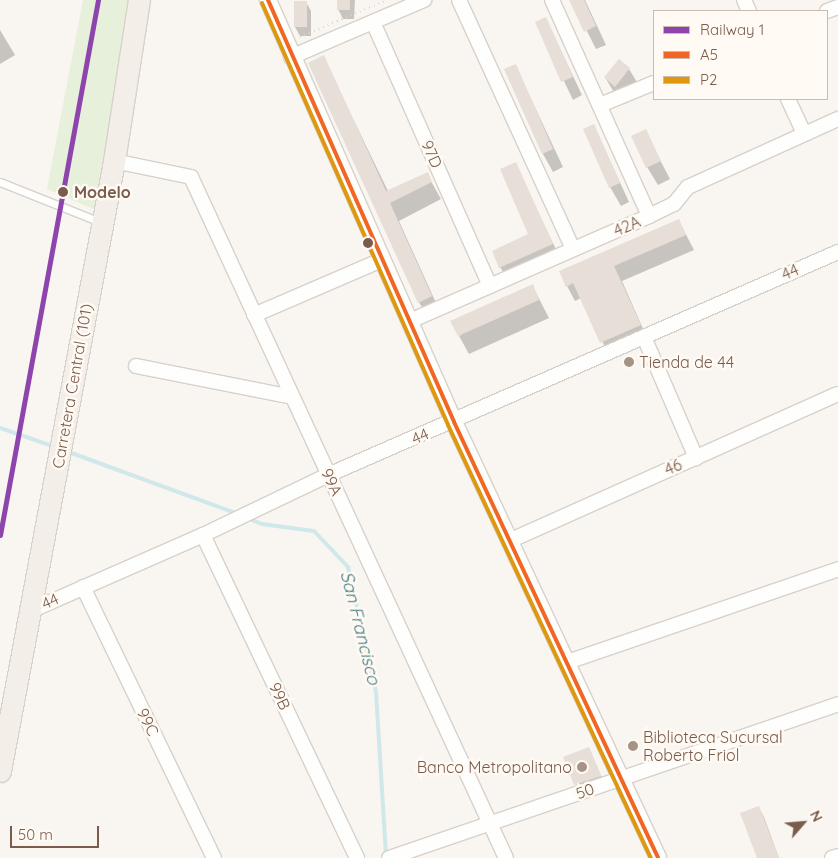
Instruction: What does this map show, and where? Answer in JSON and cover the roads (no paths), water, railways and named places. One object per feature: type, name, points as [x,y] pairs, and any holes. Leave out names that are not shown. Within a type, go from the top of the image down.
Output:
[{"type":"main road","name":"Carretera Central (101)","points":[[0,771],[103,223],[139,0]]},
{"type":"street","points":[[268,0],[288,50],[454,422],[658,858]]},
{"type":"street","points":[[288,50],[373,22],[424,0]]},
{"type":"street","points":[[459,0],[573,249]]},
{"type":"street","points":[[552,0],[649,216]]},
{"type":"street","name":"97D","points":[[373,22],[490,286]]},
{"type":"street","points":[[600,106],[653,83]]},
{"type":"street","points":[[788,100],[804,134]]},
{"type":"street","name":"42A","points":[[410,322],[649,216],[674,204],[688,187],[838,120]]},
{"type":"street","name":"99A","points":[[114,161],[191,177],[506,858]]},
{"type":"street","name":"44","points":[[30,610],[203,535],[328,475],[454,422],[838,252]]},
{"type":"street","points":[[254,315],[382,260]]},
{"type":"street","points":[[644,338],[696,458]]},
{"type":"street","points":[[136,366],[292,397]]},
{"type":"street","name":"46","points":[[509,541],[838,394]]},
{"type":"street","name":"99B","points":[[203,535],[357,858]]},
{"type":"street","points":[[567,662],[838,569]]},
{"type":"street","name":"99C","points":[[83,587],[214,858]]},
{"type":"street","name":"50","points":[[392,857],[838,704]]},
{"type":"street","points":[[832,858],[838,856]]},
{"type":"lane","points":[[0,182],[103,223]]},
{"type":"waterway","name":"San Francisco","points":[[0,428],[55,447]]},
{"type":"waterway","name":"San Francisco","points":[[66,451],[238,514]]},
{"type":"waterway","name":"San Francisco","points":[[247,518],[262,524],[314,531],[348,567],[376,692],[386,856]]},
{"type":"rail line","name":"1","points":[[0,535],[98,0]]},
{"type":"place","name":"Modelo","points":[[63,192]]},
{"type":"place","name":"Tienda de 44","points":[[629,362]]},
{"type":"place","name":"Biblioteca Sucursal Roberto Friol","points":[[633,746]]},
{"type":"place","name":"Banco Metropolitano","points":[[582,767]]}]
